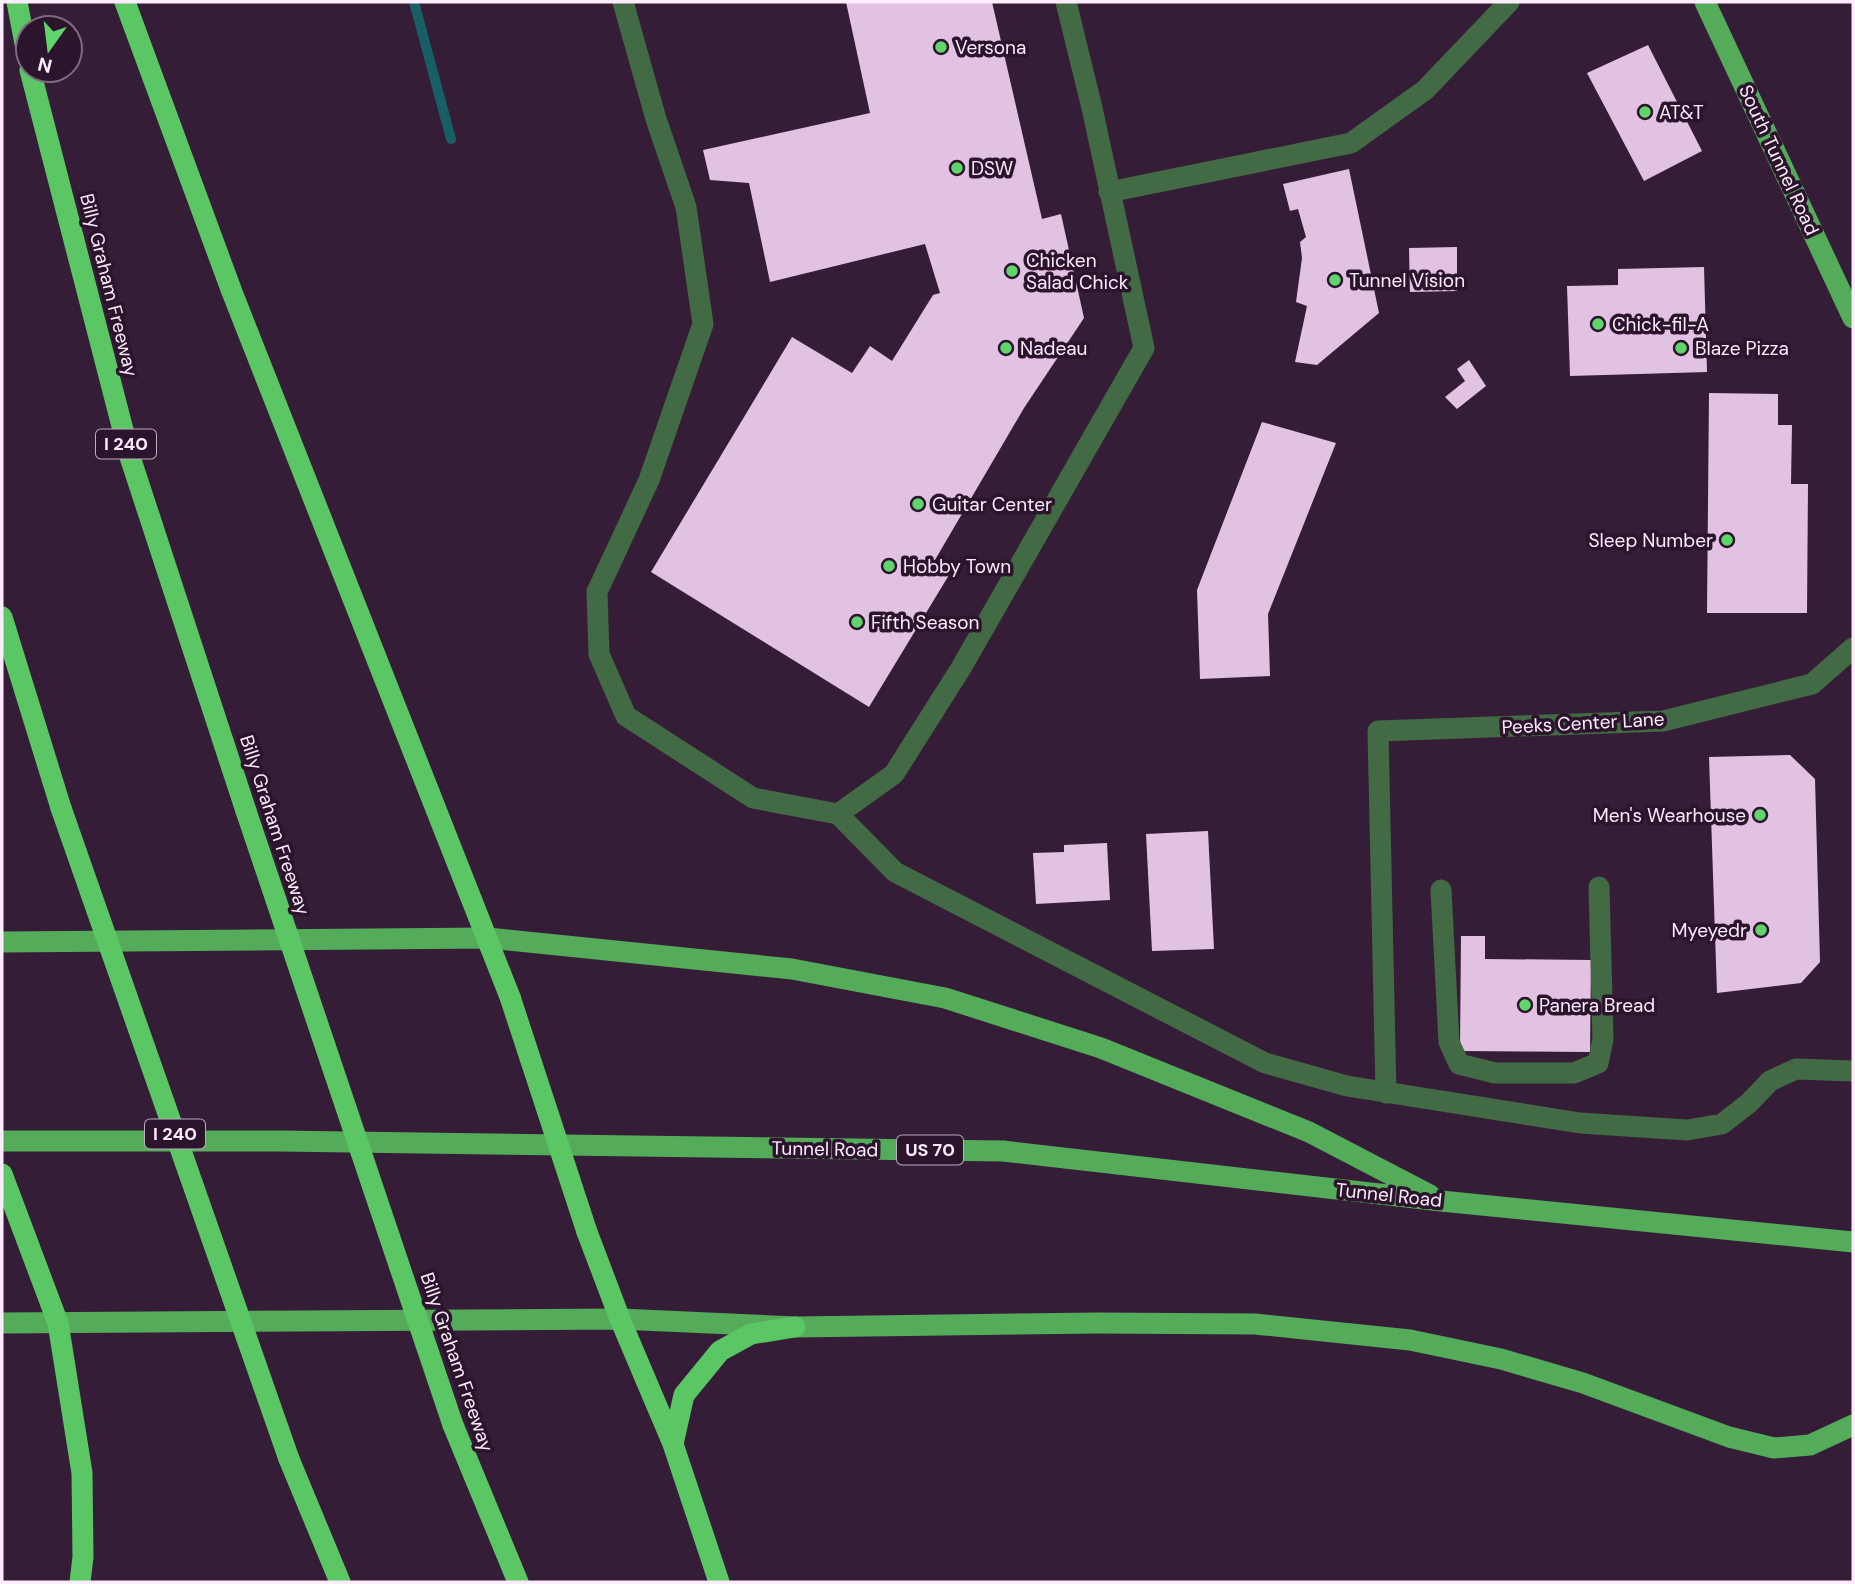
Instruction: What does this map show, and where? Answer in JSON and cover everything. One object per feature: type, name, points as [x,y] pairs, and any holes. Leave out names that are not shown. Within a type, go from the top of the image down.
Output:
[{"type":"highway","points":[[125,2],[232,292],[488,938],[587,1232],[620,1319],[673,1444],[719,1582]]},
{"type":"highway","name":"Billy Graham Freeway","points":[[34,84],[130,457],[453,1425],[518,1582]]},
{"type":"highway","name":"I 240","points":[[2,617],[61,808],[289,1459],[340,1582]]},
{"type":"highway","points":[[2,1174],[58,1323],[82,1472],[83,1558],[80,1582]]},
{"type":"highway","points":[[673,1444],[684,1395],[720,1351],[751,1334],[795,1327]]},
{"type":"main road","name":"South Tunnel Road","points":[[1705,2],[1853,318]]},
{"type":"main road","points":[[2,942],[488,938],[792,969],[945,998],[1101,1048],[1309,1132],[1441,1201]]},
{"type":"main road","name":"Tunnel Road","points":[[2,1140],[1003,1151],[1441,1201],[1853,1242]]},
{"type":"main road","points":[[2,1323],[620,1319],[795,1327],[1255,1324],[1410,1340],[1501,1359],[1583,1383],[1729,1437],[1774,1448],[1810,1444],[1853,1424]]},
{"type":"lane","points":[[624,2],[656,119],[686,207],[703,324],[649,480],[597,592],[599,654],[626,716],[753,798],[838,814],[895,872],[1265,1063],[1347,1086],[1386,1093],[1580,1123],[1686,1130],[1722,1124],[1749,1103],[1770,1081],[1796,1069],[1853,1071]]},
{"type":"lane","points":[[838,814],[894,774],[961,668],[1144,348],[1066,2]]},
{"type":"lane","points":[[1109,192],[1352,143],[1425,90],[1509,2]]},
{"type":"lane","name":"Peeks Center Lane","points":[[1386,1093],[1378,731],[1663,721],[1812,684],[1853,648]]},
{"type":"lane","points":[[1441,890],[1448,1042],[1459,1064],[1495,1073],[1574,1073],[1598,1063],[1603,1039],[1599,887]]},
{"type":"building","points":[[846,2],[992,2],[1042,219],[1061,214],[1084,318],[1024,408],[932,565],[949,575],[869,707],[651,572],[792,337],[852,373],[870,346],[892,361],[933,295],[940,293],[925,244],[770,282],[749,183],[710,180],[703,150],[870,113]]},
{"type":"building","name":"AT&T","points":[[1648,45],[1702,151],[1644,181],[1587,73]]},
{"type":"building","name":"Tunnel Vision","points":[[1349,169],[1379,313],[1317,365],[1295,362],[1307,306],[1296,302],[1302,258],[1300,242],[1306,237],[1298,209],[1290,211],[1283,184]]},
{"type":"building","points":[[1457,247],[1457,291],[1410,292],[1409,248]]},
{"type":"building","points":[[1704,267],[1707,372],[1570,376],[1567,286],[1618,285],[1618,269]]},
{"type":"building","points":[[1469,360],[1486,386],[1457,409],[1445,397],[1465,381],[1457,369]]},
{"type":"building","points":[[1709,393],[1778,394],[1778,425],[1792,425],[1791,484],[1808,484],[1807,613],[1707,613]]},
{"type":"building","points":[[1262,422],[1336,443],[1268,614],[1270,676],[1200,679],[1197,590]]},
{"type":"building","points":[[1790,755],[1815,779],[1820,962],[1801,983],[1717,993],[1709,757]]},
{"type":"building","points":[[1208,831],[1214,949],[1152,951],[1146,834]]},
{"type":"building","points":[[1107,843],[1110,900],[1036,904],[1033,853],[1064,852],[1064,845]]},
{"type":"building","name":"Panera Bread","points":[[1461,936],[1485,936],[1485,959],[1591,960],[1590,1052],[1460,1051]]},
{"type":"waterway","points":[[414,2],[451,139]]},
{"type":"place","name":"Versona","points":[[941,47]]},
{"type":"place","name":"AT&T","points":[[1645,112]]},
{"type":"place","name":"DSW","points":[[957,168]]},
{"type":"place","name":"Chicken Salad Chick","points":[[1012,271]]},
{"type":"place","name":"Tunnel Vision","points":[[1335,280]]},
{"type":"place","name":"Chick-fil-A","points":[[1598,324]]},
{"type":"place","name":"Nadeau","points":[[1006,348]]},
{"type":"place","name":"Blaze Pizza","points":[[1681,348]]},
{"type":"place","name":"Guitar Center","points":[[918,504]]},
{"type":"place","name":"Sleep Number","points":[[1727,540]]},
{"type":"place","name":"Hobby Town","points":[[889,566]]},
{"type":"place","name":"Fifth Season","points":[[857,622]]},
{"type":"place","name":"Men's Wearhouse","points":[[1760,815]]},
{"type":"place","name":"Myeyedr","points":[[1761,930]]},
{"type":"place","name":"Panera Bread","points":[[1525,1005]]}]
